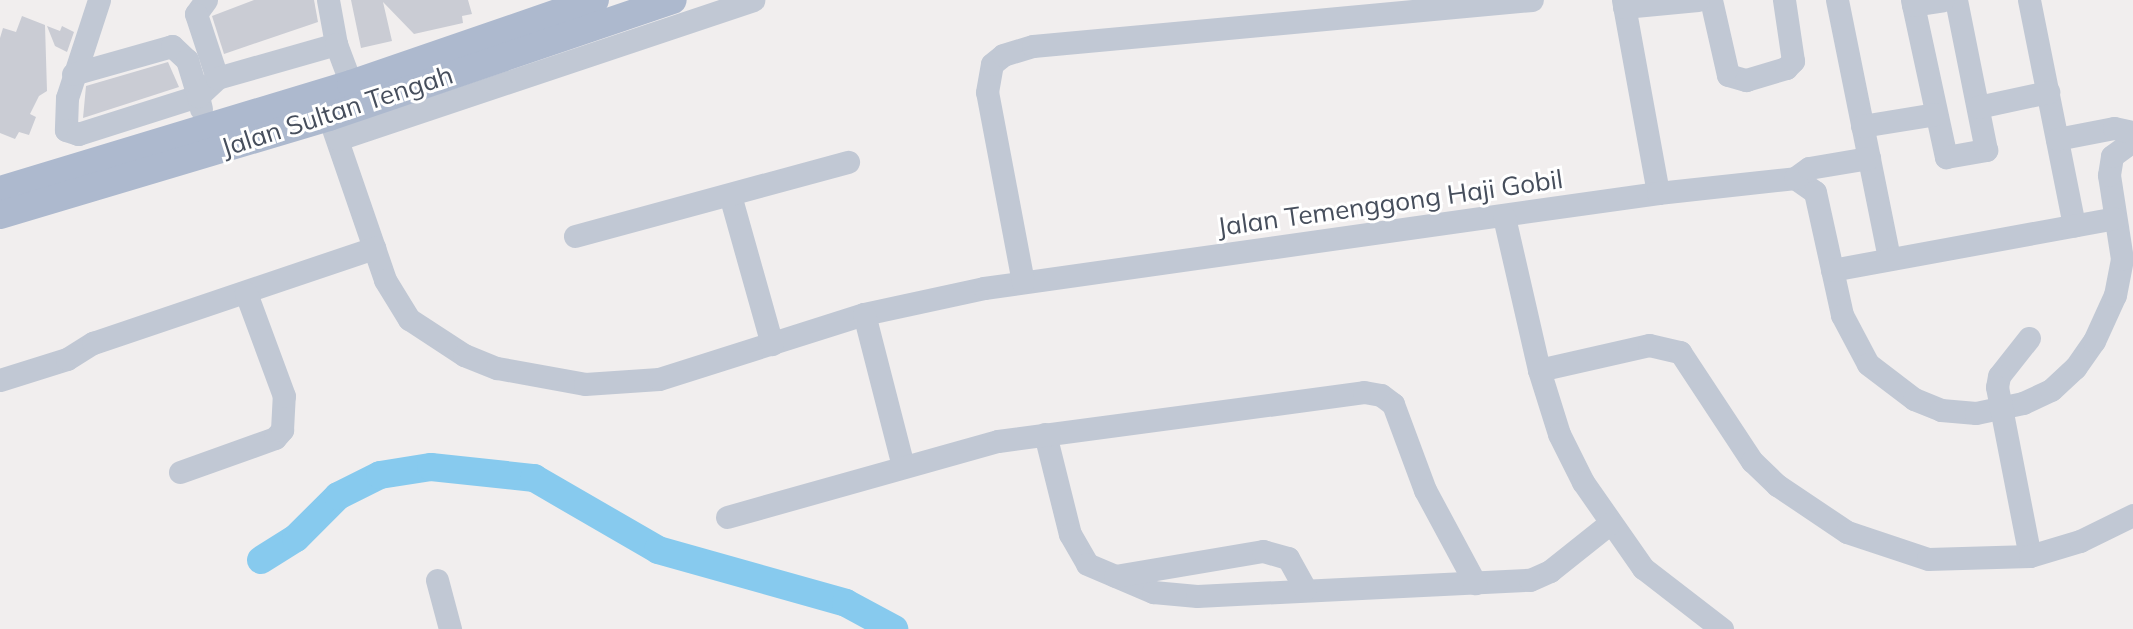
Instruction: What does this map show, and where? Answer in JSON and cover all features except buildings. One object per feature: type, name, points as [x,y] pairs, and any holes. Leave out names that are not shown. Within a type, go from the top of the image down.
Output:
[{"type":"main road","name":"Jalan Sultan Tengah","points":[[0,190],[351,84],[595,0]]},
{"type":"main road","name":"Jalan Sultan Tengah","points":[[0,215],[334,128],[673,0]]},
{"type":"street","points":[[99,0],[73,74],[63,125],[72,133],[198,96],[217,78],[337,44]]},
{"type":"street","points":[[206,0],[196,14],[217,78]]},
{"type":"street","points":[[328,0],[337,44],[351,84]]},
{"type":"street","points":[[334,128],[753,0]]},
{"type":"street","points":[[1023,282],[987,92],[992,64],[1003,55],[1033,47],[1532,0]]},
{"type":"street","points":[[1658,192],[1623,3],[1698,0]]},
{"type":"street","points":[[1711,0],[1728,75],[1746,80],[1786,68],[1793,61],[1784,0]]},
{"type":"street","points":[[1837,0],[1889,259]]},
{"type":"street","points":[[1943,0],[1913,2],[1944,157],[1985,151],[1956,0]]},
{"type":"street","points":[[2029,0],[2074,226]]},
{"type":"street","points":[[73,74],[172,46],[187,60],[205,129]]},
{"type":"street","points":[[1978,107],[2048,92]]},
{"type":"street","points":[[1862,126],[1935,114]]},
{"type":"street","name":"Jalan Temenggong Haji Gobil","points":[[334,128],[374,248],[395,300],[410,319],[464,355],[498,368],[585,384],[626,384],[659,379],[864,314],[1023,282],[1504,217],[1658,192],[1795,178],[1809,168],[1869,158]]},
{"type":"street","points":[[2057,139],[2114,128],[2133,132]]},
{"type":"street","points":[[1795,178],[1815,192],[1832,270],[1854,346],[1889,384],[1941,410],[2000,410],[2051,390],[2075,368],[2094,341],[2115,295],[2122,259],[2109,174],[2112,156],[2133,141]]},
{"type":"street","points":[[575,236],[848,162]]},
{"type":"street","points":[[730,195],[772,344]]},
{"type":"street","points":[[1504,217],[1539,370],[1559,434],[1609,524],[1643,568],[1722,629]]},
{"type":"street","points":[[1832,270],[2114,218]]},
{"type":"street","points":[[0,380],[67,359],[93,343],[374,248]]},
{"type":"street","points":[[180,472],[275,438],[282,430],[284,396],[246,293]]},
{"type":"street","points":[[864,314],[903,466]]},
{"type":"street","points":[[2029,338],[1999,376],[2000,410],[2030,556]]},
{"type":"street","points":[[1539,370],[1649,345],[1667,346],[1680,352],[1692,366],[1752,461],[1808,509],[1847,533],[1928,559],[2030,556],[2080,541],[2133,516]]},
{"type":"street","points":[[727,517],[903,466],[1045,434],[1364,392],[1381,395],[1393,404],[1425,490],[1475,583]]},
{"type":"street","points":[[1045,434],[1076,548],[1087,564],[1168,595],[1475,583],[1540,576],[1609,524]]},
{"type":"street","points":[[1115,576],[1263,551],[1288,558],[1305,589]]},
{"type":"street","points":[[437,580],[450,629]]},
{"type":"waterway","points":[[261,560],[296,538],[338,496],[380,475],[431,467],[534,478],[658,550],[846,603],[894,629]]}]
